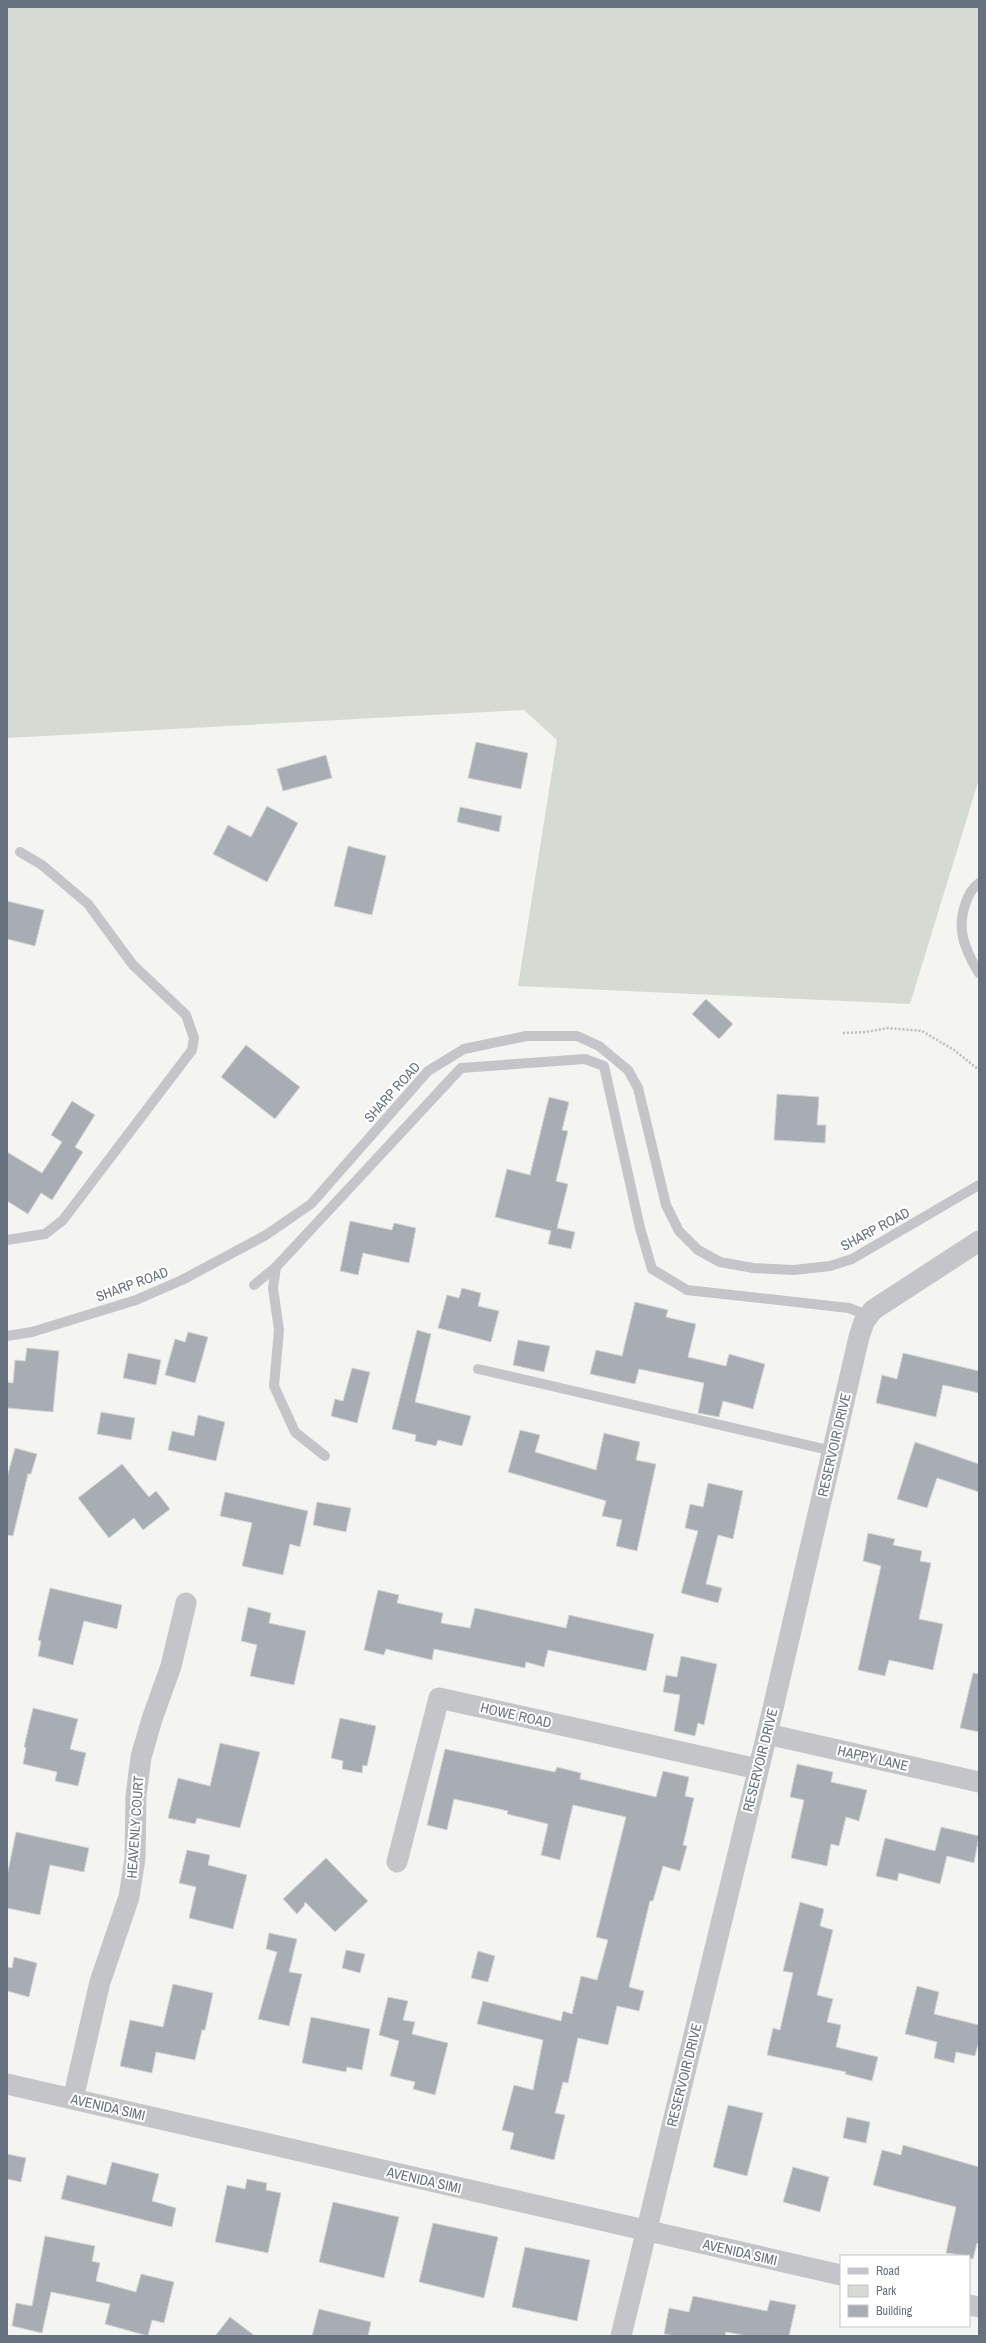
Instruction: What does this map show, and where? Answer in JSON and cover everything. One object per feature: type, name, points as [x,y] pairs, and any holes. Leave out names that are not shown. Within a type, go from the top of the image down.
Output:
[{"type":"street","name":"RESERVOIR DRIVE","points":[[621,2336],[758,1769],[859,1337],[869,1316],[886,1300],[979,1240]]},
{"type":"street","name":"HEAVENLY COURT","points":[[73,2099],[100,1982],[129,1897],[136,1858],[136,1796],[141,1757],[152,1719],[171,1666],[186,1603]]},
{"type":"street","name":"HOWE ROAD","points":[[397,1862],[439,1698],[758,1769]]},
{"type":"street","name":"HAPPY LANE","points":[[766,1734],[979,1782]]},
{"type":"street","name":"AVENIDA SIMI","points":[[7,2084],[840,2275]]},
{"type":"lane","points":[[7,1240],[45,1234],[63,1220],[184,1062],[192,1050],[194,1038],[186,1015],[133,965],[88,904],[42,865],[20,852]]},
{"type":"lane","points":[[979,883],[974,887],[965,904],[962,932],[972,961],[979,973]]},
{"type":"lane","name":"SHARP ROAD","points":[[7,1336],[32,1332],[136,1300],[182,1280],[266,1235],[311,1204],[428,1070],[464,1049],[526,1036],[577,1036],[600,1046],[628,1070],[638,1088],[666,1205],[679,1231],[698,1250],[720,1262],[753,1268],[794,1270],[830,1266],[852,1259],[979,1185]]},
{"type":"lane","points":[[254,1284],[276,1268],[461,1068],[585,1059],[604,1066],[640,1228],[652,1269],[687,1290],[849,1308],[869,1316]]},
{"type":"lane","points":[[276,1268],[273,1288],[278,1330],[274,1386],[295,1432],[325,1456]]},
{"type":"lane","points":[[478,1369],[833,1451]]},
{"type":"path","points":[[843,1033],[866,1032],[888,1028],[922,1031],[954,1050],[979,1070]]},
{"type":"green space","points":[[7,7],[979,7],[979,779],[910,1004],[518,986],[557,740],[524,710],[7,738]]},
{"type":"building","points":[[476,742],[528,753],[521,789],[468,778]]},
{"type":"building","points":[[326,755],[332,778],[283,791],[277,769]]},
{"type":"building","points":[[267,806],[298,823],[267,882],[213,854],[228,825],[251,837]]},
{"type":"building","points":[[460,807],[502,816],[499,832],[457,822]]},
{"type":"building","points":[[348,846],[386,856],[372,915],[334,906]]},
{"type":"building","points":[[7,901],[44,910],[35,946],[7,939]]},
{"type":"building","points":[[706,999],[733,1024],[719,1039],[692,1014]]},
{"type":"building","points":[[246,1045],[300,1087],[275,1119],[221,1077]]},
{"type":"building","points":[[777,1094],[819,1097],[817,1125],[826,1125],[825,1143],[774,1140]]},
{"type":"building","points":[[549,1097],[569,1102],[562,1130],[568,1131],[556,1181],[568,1184],[557,1228],[575,1232],[571,1249],[548,1244],[551,1231],[495,1217],[507,1169],[530,1175]]},
{"type":"building","points":[[72,1101],[95,1115],[75,1147],[83,1152],[52,1200],[41,1193],[28,1214],[7,1201],[7,1152],[42,1173],[62,1142],[51,1135]]},
{"type":"building","points":[[350,1221],[392,1230],[394,1223],[416,1228],[409,1263],[363,1253],[358,1275],[340,1271]]},
{"type":"building","points":[[462,1288],[481,1293],[478,1306],[499,1311],[491,1342],[438,1328],[447,1295],[459,1298]]},
{"type":"building","points":[[635,1302],[668,1310],[666,1317],[696,1324],[688,1357],[726,1366],[729,1354],[765,1364],[753,1409],[723,1401],[719,1417],[698,1413],[704,1383],[639,1369],[635,1384],[590,1374],[596,1350],[622,1356]]},
{"type":"building","points":[[417,1330],[431,1334],[415,1402],[471,1416],[462,1446],[438,1440],[436,1446],[415,1441],[416,1435],[392,1429]]},
{"type":"building","points":[[188,1332],[208,1337],[195,1383],[165,1375],[175,1339],[185,1342]]},
{"type":"building","points":[[518,1340],[550,1346],[544,1372],[513,1365]]},
{"type":"building","points":[[27,1348],[59,1351],[53,1412],[7,1408],[7,1382],[13,1383],[15,1360],[25,1361]]},
{"type":"building","points":[[128,1353],[161,1360],[156,1385],[123,1378]]},
{"type":"building","points":[[903,1353],[979,1371],[979,1393],[943,1385],[936,1417],[876,1403],[882,1375],[897,1379]]},
{"type":"building","points":[[352,1368],[370,1372],[357,1423],[331,1416],[335,1399],[343,1401]]},
{"type":"building","points":[[101,1412],[135,1418],[131,1440],[97,1434]]},
{"type":"building","points":[[198,1415],[225,1422],[216,1461],[168,1450],[172,1431],[194,1436]]},
{"type":"building","points":[[520,1430],[540,1435],[535,1452],[596,1470],[604,1433],[640,1442],[636,1460],[656,1464],[637,1551],[616,1546],[622,1520],[602,1516],[606,1501],[508,1472]]},
{"type":"building","points":[[915,1442],[979,1464],[979,1492],[937,1478],[927,1508],[897,1499]]},
{"type":"building","points":[[15,1448],[37,1454],[31,1474],[28,1474],[13,1536],[7,1535],[7,1477]]},
{"type":"building","points":[[122,1464],[149,1497],[156,1491],[170,1509],[143,1530],[134,1518],[109,1538],[78,1498]]},
{"type":"building","points":[[708,1483],[743,1491],[733,1539],[718,1535],[706,1584],[722,1588],[718,1603],[681,1593],[698,1531],[685,1528],[690,1504],[703,1507]]},
{"type":"building","points":[[225,1492],[308,1511],[300,1547],[290,1544],[283,1575],[242,1566],[252,1523],[220,1516]]},
{"type":"building","points":[[317,1502],[351,1508],[346,1532],[313,1525]]},
{"type":"building","points":[[868,1533],[895,1539],[893,1545],[922,1551],[920,1561],[931,1563],[919,1619],[943,1624],[933,1670],[889,1660],[885,1676],[858,1670],[881,1566],[863,1561]]},
{"type":"building","points":[[50,1588],[122,1605],[117,1629],[84,1621],[73,1665],[38,1656],[41,1641],[38,1640]]},
{"type":"building","points":[[378,1590],[399,1595],[397,1603],[443,1613],[441,1623],[470,1628],[475,1608],[566,1628],[569,1615],[654,1634],[646,1671],[548,1650],[544,1667],[526,1662],[525,1668],[434,1649],[432,1660],[386,1649],[384,1655],[364,1650]]},
{"type":"building","points":[[248,1607],[271,1613],[269,1623],[306,1631],[294,1685],[250,1676],[257,1645],[241,1641]]},
{"type":"building","points":[[681,1656],[717,1664],[704,1725],[698,1723],[695,1736],[674,1731],[680,1695],[663,1692],[666,1675],[677,1677]]},
{"type":"building","points":[[973,1673],[979,1674],[979,1732],[960,1728]]},
{"type":"building","points":[[33,1708],[78,1719],[70,1749],[86,1753],[78,1786],[55,1781],[57,1772],[23,1764],[26,1748],[24,1747]]},
{"type":"building","points":[[340,1718],[376,1726],[367,1766],[363,1765],[362,1773],[342,1769],[343,1761],[331,1758]]},
{"type":"building","points":[[220,1743],[260,1752],[240,1828],[197,1818],[195,1824],[168,1818],[178,1778],[210,1786]]},
{"type":"building","points":[[445,1749],[555,1772],[557,1767],[581,1773],[580,1779],[656,1797],[663,1771],[689,1777],[685,1796],[694,1798],[683,1845],[687,1846],[680,1871],[663,1866],[653,1901],[650,1901],[629,1987],[644,1991],[639,2011],[617,2006],[608,2045],[578,2038],[568,2083],[563,2082],[555,2113],[565,2115],[554,2160],[510,2149],[514,2133],[502,2130],[514,2085],[533,2090],[543,2040],[477,2024],[483,2001],[561,2021],[563,2011],[572,2014],[581,1976],[597,1980],[608,1940],[596,1937],[626,1817],[573,1805],[560,1860],[541,1855],[548,1824],[507,1814],[508,1811],[454,1799],[447,1830],[427,1825]]},
{"type":"building","points":[[797,1764],[833,1772],[831,1782],[867,1790],[859,1821],[846,1817],[839,1846],[831,1844],[827,1866],[791,1858],[804,1800],[790,1797]]},
{"type":"building","points":[[941,1827],[979,1836],[974,1863],[947,1856],[940,1884],[899,1873],[897,1881],[876,1876],[885,1838],[935,1851]]},
{"type":"building","points":[[16,1832],[89,1848],[84,1872],[50,1865],[40,1915],[7,1908],[7,1876]]},
{"type":"building","points":[[187,1850],[210,1855],[208,1865],[247,1875],[233,1929],[189,1918],[196,1887],[179,1883]]},
{"type":"building","points":[[326,1858],[368,1901],[335,1932],[305,1902],[304,1906],[297,1914],[283,1899]]},
{"type":"building","points":[[800,1902],[824,1909],[820,1926],[833,1930],[817,1995],[833,1999],[827,2022],[841,2025],[836,2047],[878,2057],[872,2081],[845,2074],[846,2072],[767,2055],[773,2028],[780,2030],[793,1973],[783,1971]]},
{"type":"building","points":[[269,1933],[297,1939],[289,1972],[302,1974],[289,2026],[258,2019],[277,1952],[266,1949]]},
{"type":"building","points":[[346,1950],[365,1954],[360,1973],[342,1968]]},
{"type":"building","points":[[478,1951],[495,1956],[488,1982],[471,1978]]},
{"type":"building","points":[[14,1957],[37,1963],[29,1997],[7,1991],[7,1967],[12,1968]]},
{"type":"building","points":[[173,1984],[213,1993],[205,2030],[202,2030],[195,2060],[156,2052],[152,2073],[120,2066],[130,2020],[163,2027]]},
{"type":"building","points":[[917,1986],[939,1992],[934,2014],[979,2025],[979,2041],[975,2056],[956,2052],[954,2063],[934,2058],[937,2042],[905,2034]]},
{"type":"building","points":[[388,1997],[408,2001],[403,2020],[415,2022],[412,2034],[448,2043],[435,2095],[413,2089],[415,2082],[390,2076],[399,2041],[379,2035]]},
{"type":"building","points":[[311,2017],[370,2029],[362,2070],[347,2067],[346,2072],[302,2063]]},
{"type":"building","points":[[728,2105],[763,2113],[747,2176],[713,2167]]},
{"type":"building","points":[[847,2117],[870,2122],[866,2143],[843,2138]]},
{"type":"building","points":[[903,2145],[979,2167],[979,2244],[977,2243],[973,2259],[970,2258],[970,2255],[946,2253],[956,2207],[873,2185],[882,2150],[901,2155]]},
{"type":"building","points":[[7,2154],[26,2158],[21,2182],[7,2179]]},
{"type":"building","points":[[112,2162],[159,2174],[152,2201],[176,2208],[172,2227],[61,2199],[67,2175],[106,2185]]},
{"type":"building","points":[[793,2167],[829,2177],[820,2212],[783,2202]]},
{"type":"building","points":[[247,2179],[267,2183],[266,2190],[281,2193],[268,2253],[215,2242],[227,2185],[245,2189]]},
{"type":"building","points":[[333,2202],[399,2217],[384,2278],[319,2262]]},
{"type":"building","points":[[433,2223],[498,2237],[484,2298],[419,2282]]},
{"type":"building","points":[[45,2236],[95,2246],[92,2261],[100,2263],[96,2281],[136,2292],[141,2274],[174,2282],[164,2323],[152,2320],[148,2336],[105,2324],[110,2304],[51,2292],[42,2333],[12,2326],[16,2303],[32,2306]]},
{"type":"building","points":[[525,2247],[590,2260],[577,2321],[512,2307]]},
{"type":"building","points":[[693,2296],[767,2311],[770,2300],[796,2305],[789,2336],[747,2336],[726,2332],[725,2336],[675,2336],[664,2334],[669,2308],[689,2312]]},
{"type":"building","points":[[319,2309],[371,2322],[368,2336],[312,2336]]},
{"type":"building","points":[[230,2317],[255,2336],[215,2336]]}]
